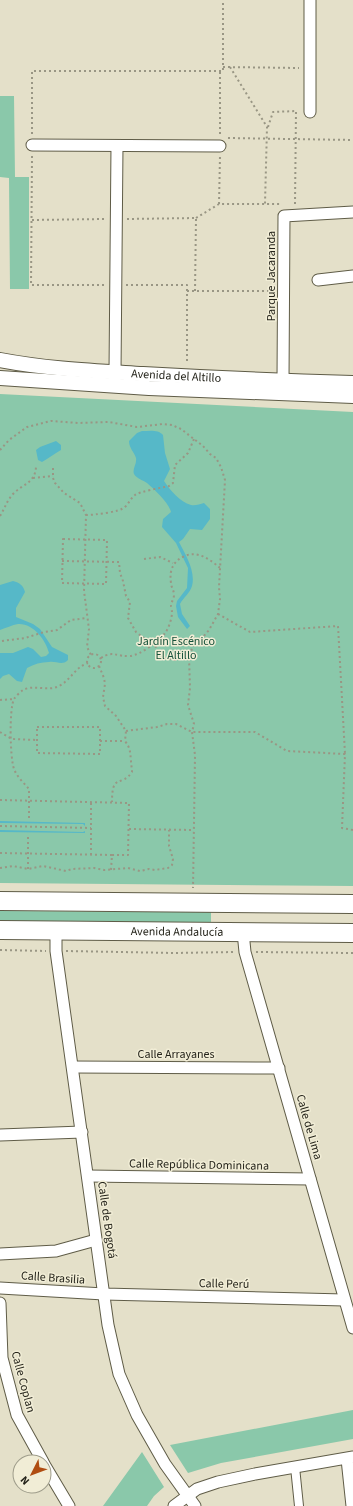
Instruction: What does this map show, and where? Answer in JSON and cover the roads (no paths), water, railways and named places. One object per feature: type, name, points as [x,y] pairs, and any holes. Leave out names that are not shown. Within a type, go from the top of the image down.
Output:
[{"type":"main road","points":[[0,901],[353,904]]},
{"type":"main road","name":"Avenida Andalucía","points":[[0,930],[353,933]]},
{"type":"street","points":[[310,0],[310,112]]},
{"type":"street","points":[[32,145],[117,146],[224,142]]},
{"type":"street","points":[[115,372],[117,146]]},
{"type":"street","name":"Parque Jacaranda","points":[[283,381],[284,216],[353,212]]},
{"type":"street","points":[[318,280],[353,276]]},
{"type":"street","name":"Avenida del Altillo","points":[[0,360],[20,364],[115,372],[283,381],[353,383]]},
{"type":"street","name":"Avenida del Altillo","points":[[0,378],[149,388],[353,396]]},
{"type":"street","name":"Calle de Bogotá","points":[[56,930],[56,951],[108,1325],[119,1374],[137,1415],[165,1464],[195,1506]]},
{"type":"street","name":"Calle de Lima","points":[[244,932],[245,952],[353,1328]]},
{"type":"street","name":"Calle Arrayanes","points":[[73,1067],[279,1068]]},
{"type":"street","points":[[0,1135],[82,1132]]},
{"type":"street","name":"Calle República Dominicana","points":[[88,1176],[310,1179]]},
{"type":"street","points":[[0,1254],[56,1251],[96,1240]]},
{"type":"street","name":"Calle Brasilia","points":[[0,1288],[104,1294]]},
{"type":"street","name":"Calle Perú","points":[[104,1294],[344,1300]]},
{"type":"street","name":"Calle Coplan","points":[[0,1303],[2,1358],[16,1415],[38,1454]]},
{"type":"street","points":[[174,1506],[198,1489],[218,1482],[350,1458],[352,1506]]},
{"type":"street","points":[[295,1467],[299,1506]]},
{"type":"street","name":"Calle Coplan","points":[[52,1478],[69,1506]]},
{"type":"water","points":[[142,431],[156,431],[163,435],[165,453],[170,469],[164,481],[172,492],[191,505],[204,503],[210,509],[210,519],[202,530],[190,529],[179,542],[189,563],[193,580],[191,589],[180,604],[182,614],[190,626],[187,629],[178,617],[176,606],[177,601],[187,588],[188,568],[176,543],[162,527],[163,519],[171,512],[170,508],[161,496],[147,483],[134,474],[136,458],[129,441],[137,433]]},
{"type":"water","points":[[56,441],[61,445],[61,450],[42,462],[38,460],[36,450]]},
{"type":"water","points":[[13,581],[21,585],[25,592],[16,608],[16,617],[33,624],[40,629],[52,647],[68,655],[68,660],[64,663],[43,662],[27,668],[22,682],[17,681],[9,674],[0,679],[0,653],[13,653],[28,647],[33,649],[41,657],[46,656],[49,653],[42,638],[29,626],[18,624],[0,630],[0,585]]},
{"type":"water","points":[[0,821],[85,823],[85,826],[83,824],[0,823]]},
{"type":"water","points":[[0,830],[85,831],[85,833],[0,832]]},
{"type":"park label","name":"Jardín Escénico El Altillo","points":[[176,648]]}]
